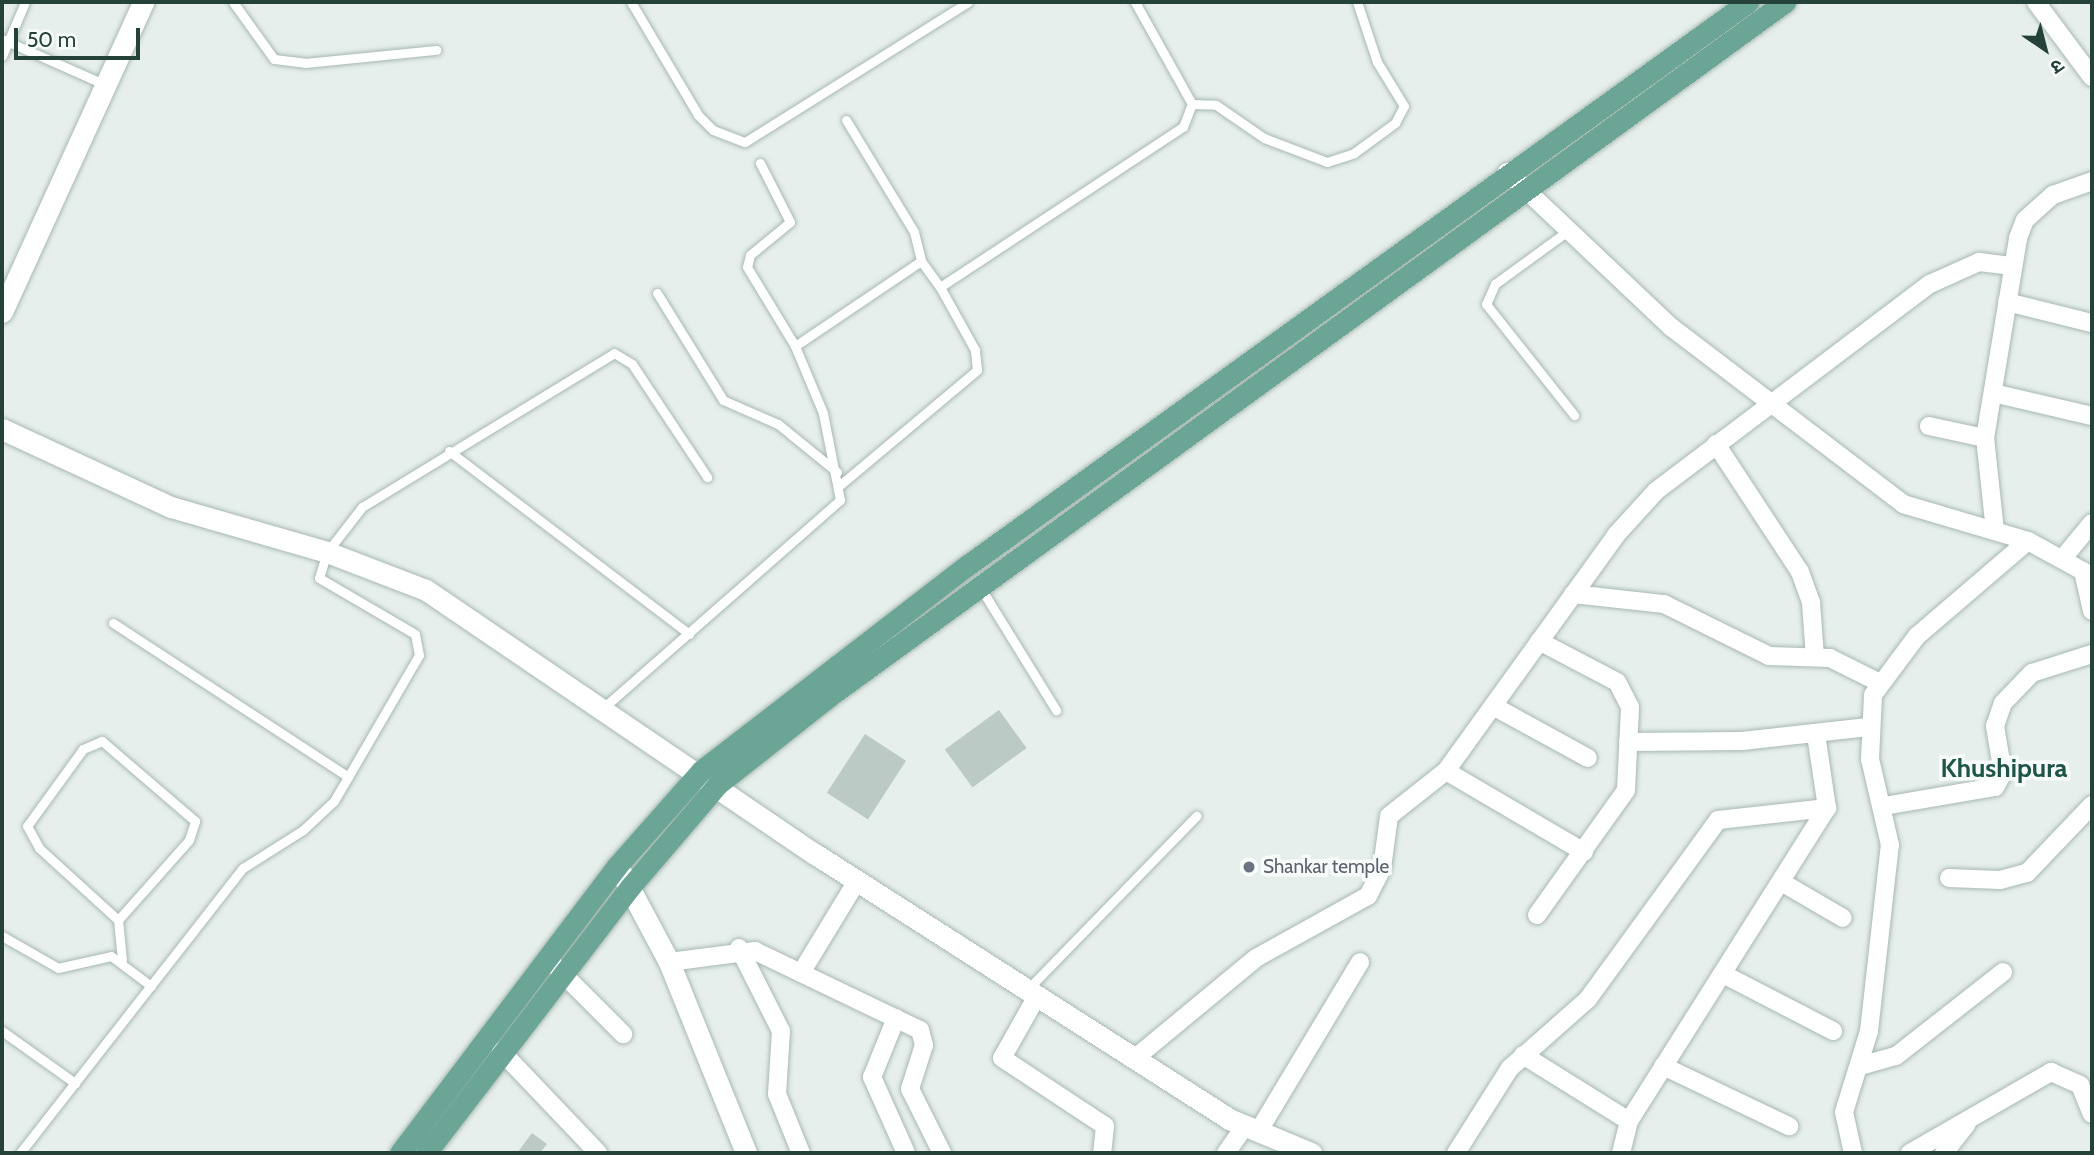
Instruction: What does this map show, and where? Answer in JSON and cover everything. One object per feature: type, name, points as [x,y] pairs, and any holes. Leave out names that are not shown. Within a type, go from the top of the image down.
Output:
[{"type":"main road","points":[[426,1153],[501,1051],[617,866],[710,778],[968,565],[1507,173],[1748,2]]},
{"type":"main road","points":[[400,1153],[554,965],[630,887],[710,778],[1527,192],[1785,2]]},
{"type":"street","points":[[2,312],[9,277],[108,86],[143,2]]},
{"type":"street","points":[[2036,2],[2092,77]]},
{"type":"street","points":[[1507,173],[1671,327],[1903,504],[2028,541],[2063,558],[2088,574],[2092,611]]},
{"type":"street","points":[[1995,531],[1985,438],[2018,237],[2038,206],[2092,181]]},
{"type":"street","points":[[1134,1059],[1256,957],[1368,896],[1382,868],[1390,816],[1446,771],[1636,510],[1769,402],[1940,279],[1979,262],[2013,266]]},
{"type":"street","points":[[2007,302],[2092,323]]},
{"type":"street","points":[[1993,393],[2092,416]]},
{"type":"street","points":[[1929,426],[1985,438]]},
{"type":"street","points":[[2,429],[171,507],[327,552],[426,590],[710,778],[857,881],[1134,1059],[1252,1129],[1311,1153]]},
{"type":"street","points":[[1716,444],[1800,572],[1811,603],[1815,657]]},
{"type":"street","points":[[2063,558],[2092,523]]},
{"type":"street","points":[[1853,1153],[1844,1112],[1860,1066],[1890,845],[1868,727],[1880,683],[1917,636],[2028,541]]},
{"type":"street","points":[[1573,594],[1664,604],[1769,656],[1815,657],[1844,662],[1880,683]]},
{"type":"street","points":[[1537,915],[1626,790],[1628,742],[1625,689],[1539,641]]},
{"type":"street","points":[[1884,806],[1995,787],[2003,773],[1995,726],[2003,703],[2032,673],[2092,654]]},
{"type":"street","points":[[1493,706],[1587,758]]},
{"type":"street","points":[[1628,742],[1816,734],[1868,727]]},
{"type":"street","points":[[1622,1153],[1629,1121],[1783,883],[1827,808],[1816,734]]},
{"type":"street","points":[[1446,771],[1584,852]]},
{"type":"street","points":[[1949,878],[2000,880],[2026,873],[2092,805]]},
{"type":"street","points":[[1456,1153],[1523,1055],[1588,999],[1718,820],[1827,808]]},
{"type":"street","points":[[617,866],[670,961],[746,1153]]},
{"type":"street","points":[[801,973],[857,881]]},
{"type":"street","points":[[1783,883],[1843,918]]},
{"type":"street","points":[[670,961],[739,948],[801,973],[896,1018],[925,1036],[910,1089],[942,1153]]},
{"type":"street","points":[[739,948],[781,1031],[777,1094],[801,1153]]},
{"type":"street","points":[[1226,1153],[1252,1129],[1360,962]]},
{"type":"street","points":[[554,965],[623,1034]]},
{"type":"street","points":[[1860,1066],[1896,1056],[2003,972]]},
{"type":"street","points":[[1723,974],[1833,1031]]},
{"type":"street","points":[[1032,993],[1002,1058],[1105,1126],[1102,1153]]},
{"type":"street","points":[[896,1018],[872,1077],[906,1153]]},
{"type":"street","points":[[501,1051],[598,1153]]},
{"type":"street","points":[[1523,1055],[1629,1121]]},
{"type":"street","points":[[1663,1066],[1789,1126]]},
{"type":"street","points":[[1910,1153],[2051,1072],[2080,1085],[2092,1114]]},
{"type":"street","points":[[1944,1153],[1974,1115]]},
{"type":"lane","points":[[2,56],[5,41],[25,2]]},
{"type":"lane","points":[[233,2],[274,59],[305,63],[436,50]]},
{"type":"lane","points":[[631,2],[698,115],[713,130],[745,142],[968,2]]},
{"type":"lane","points":[[1135,2],[1192,104]]},
{"type":"lane","points":[[1192,104],[1216,105],[1264,138],[1326,162],[1354,153],[1395,123],[1404,106],[1377,62],[1357,2]]},
{"type":"lane","points":[[5,41],[108,86]]},
{"type":"lane","points":[[940,288],[1183,127],[1192,104]]},
{"type":"lane","points":[[840,485],[976,370],[975,349],[921,261],[914,232],[846,120]]},
{"type":"lane","points":[[602,709],[834,510],[840,485],[823,413],[795,346],[747,267],[750,254],[790,222],[760,163]]},
{"type":"lane","points":[[1569,230],[1495,284],[1486,304],[1573,415]]},
{"type":"lane","points":[[795,346],[921,261]]},
{"type":"lane","points":[[657,293],[723,400],[778,424],[837,472]]},
{"type":"lane","points":[[20,1153],[243,868],[317,818],[348,776],[422,648],[415,634],[326,587],[319,578],[327,552],[362,506],[614,353],[632,364],[707,477]]},
{"type":"lane","points":[[449,451],[689,634]]},
{"type":"lane","points":[[980,586],[1056,710]]},
{"type":"lane","points":[[113,623],[348,776]]},
{"type":"lane","points":[[117,920],[189,840],[195,821],[102,741],[83,749],[27,826],[38,848],[117,920],[122,960]]},
{"type":"lane","points":[[1032,993],[1196,816]]},
{"type":"lane","points":[[2,936],[58,968],[111,956],[122,960],[151,986]]},
{"type":"lane","points":[[2,1031],[75,1083]]},
{"type":"building","points":[[999,710],[1027,748],[972,787],[945,749]]},
{"type":"building","points":[[865,734],[906,761],[868,819],[827,793]]},
{"type":"building","points":[[532,1133],[547,1144],[540,1153],[517,1153]]},
{"type":"place","name":"Shankar temple","points":[[1249,867]]},
{"type":"district","name":"Khushipura","points":[[2004,769]]}]
